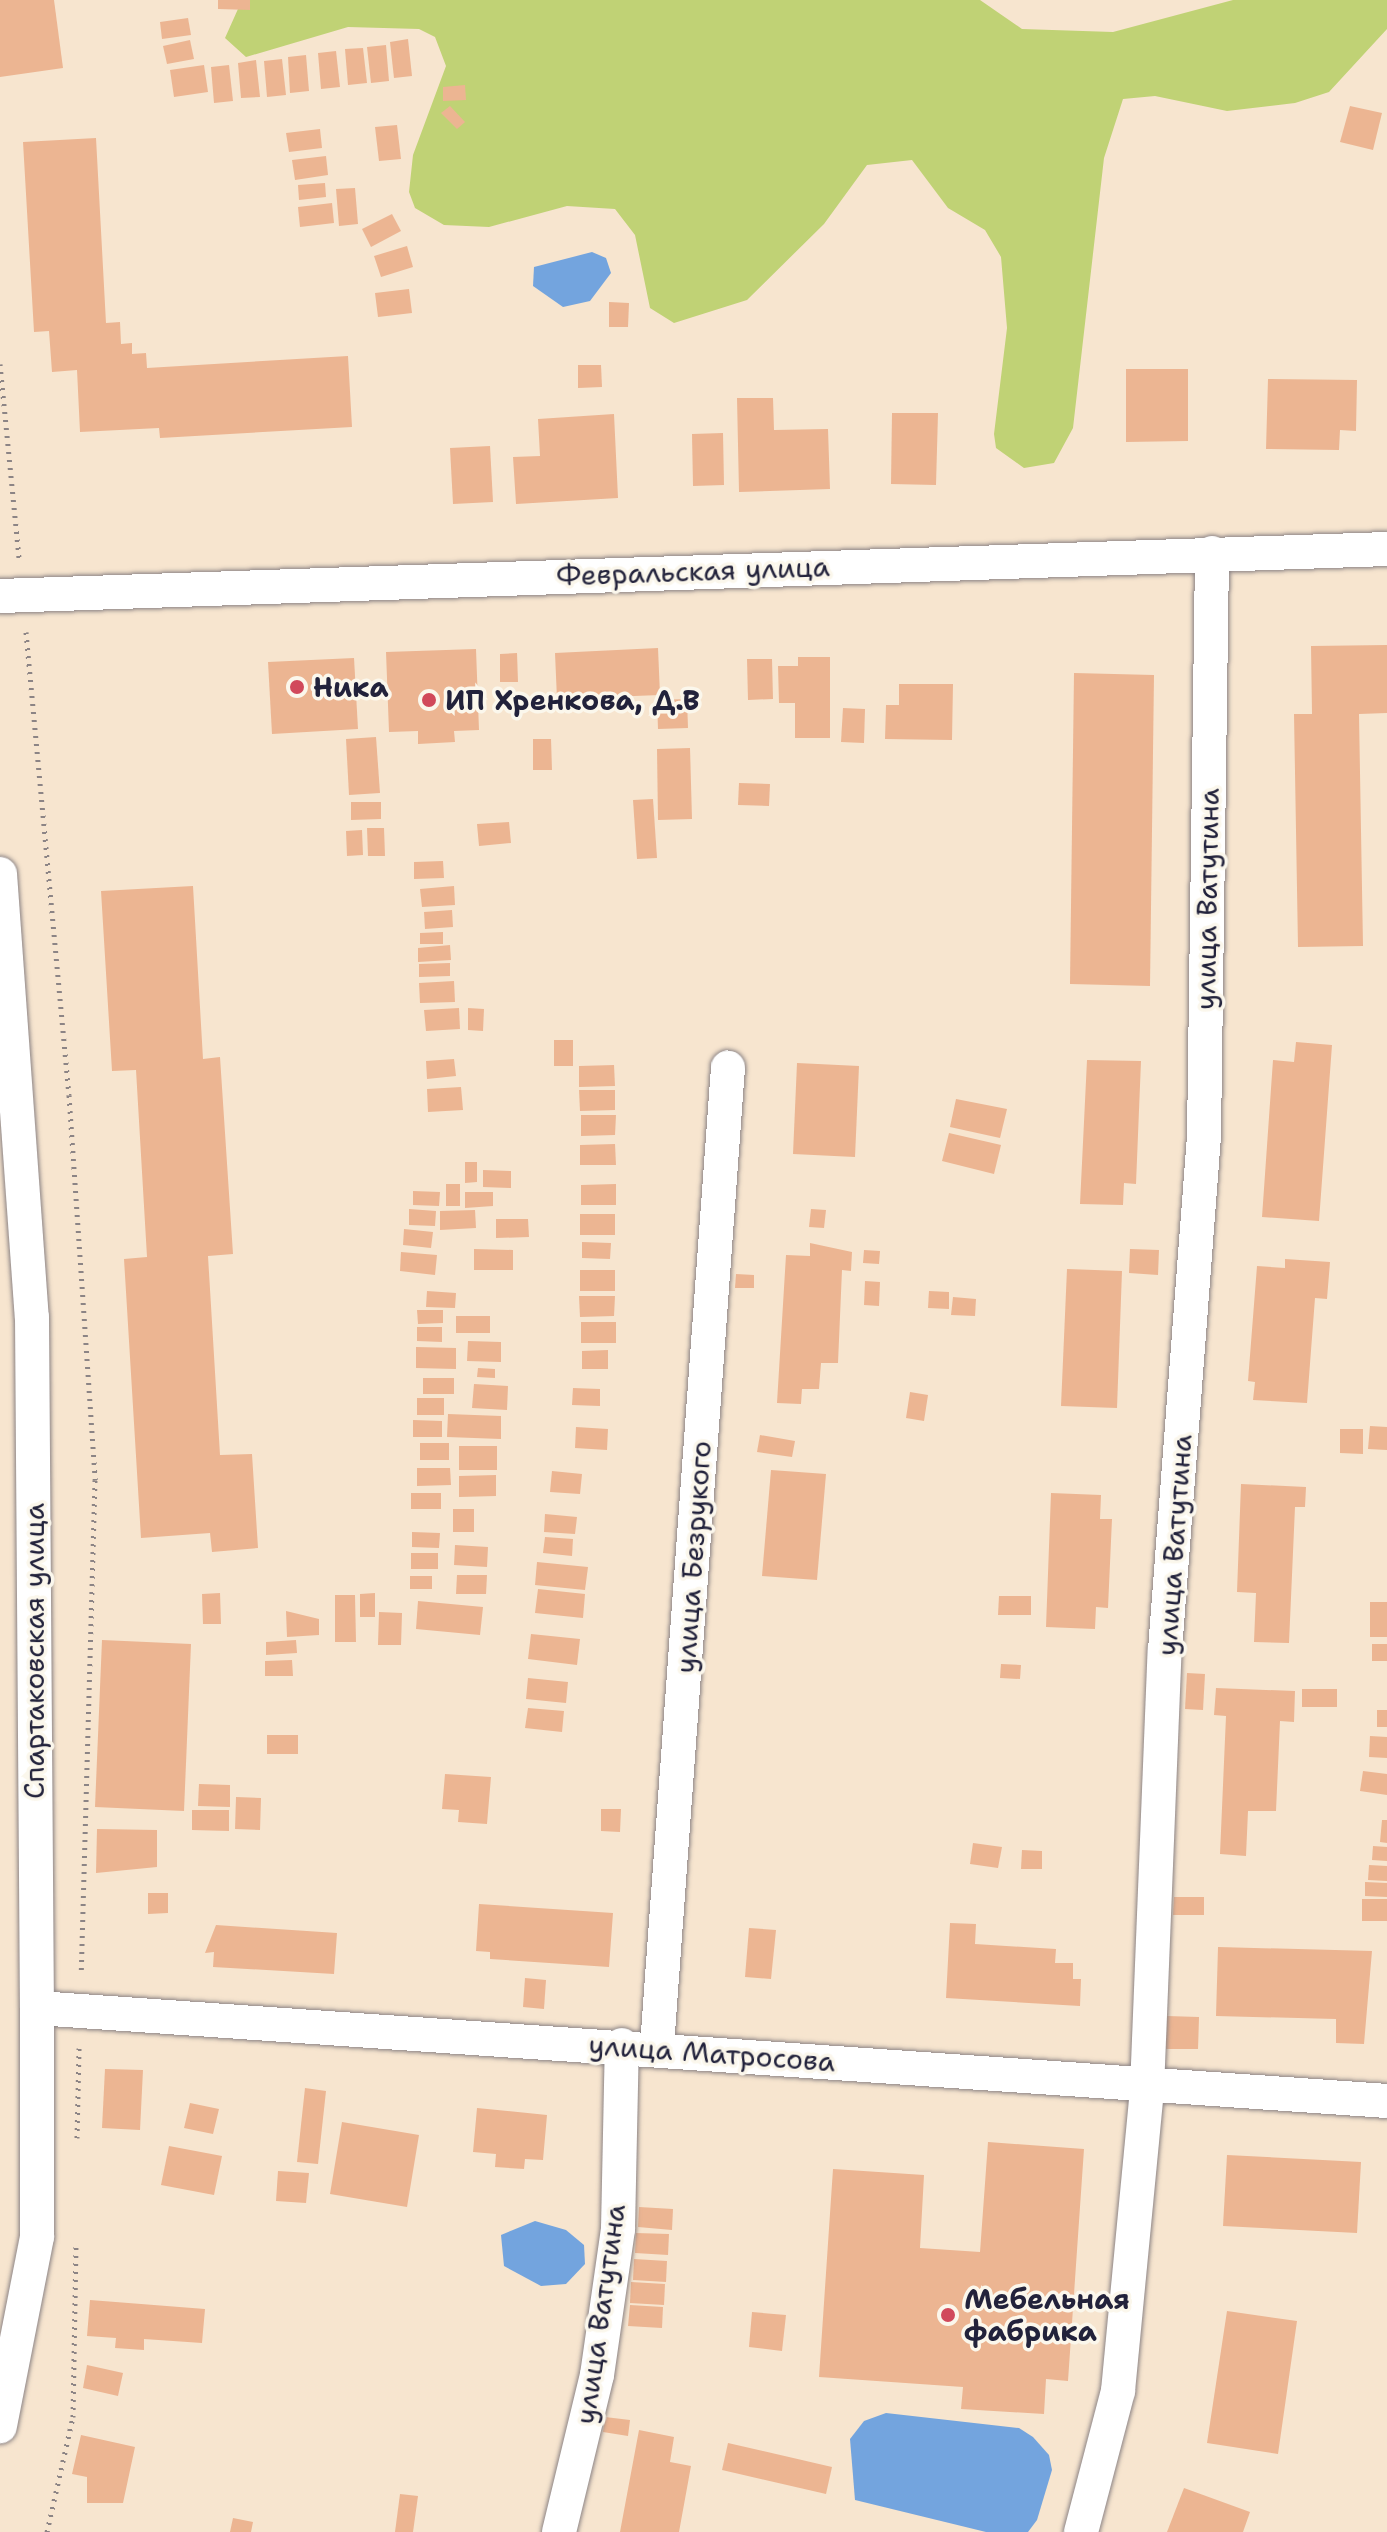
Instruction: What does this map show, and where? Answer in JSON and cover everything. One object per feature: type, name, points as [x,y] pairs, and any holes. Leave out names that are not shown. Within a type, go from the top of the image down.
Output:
[{"type":"street","name":"Февральская улица","points":[[11,595],[1387,549]]},
{"type":"street","name":"улица Ватутина","points":[[1081,2532],[1118,2391],[1147,2089],[1165,1650],[1204,1136],[1212,553]]},
{"type":"street","name":"Спартаковская улица","points":[[0,874],[32,1317],[37,2008],[37,2237],[0,2426]]},
{"type":"street","name":"улица Безрукого","points":[[657,2046],[728,1068]]},
{"type":"street","name":"улица Матросова","points":[[37,2008],[657,2046],[1147,2089],[1387,2101]]},
{"type":"street","name":"улица Ватутина","points":[[559,2532],[597,2375],[618,2229],[622,2045]]},
{"type":"path","points":[[0,364],[11,595]]},
{"type":"path","points":[[77,2154],[80,2011]]},
{"type":"path","points":[[47,2532],[73,2417],[76,2232]]},
{"type":"green space","points":[[242,0],[980,0],[1022,29],[1113,32],[1233,0],[1387,0],[1387,29],[1329,92],[1295,103],[1227,111],[1155,96],[1123,99],[1104,158],[1073,428],[1054,463],[1024,468],[996,448],[994,434],[1007,328],[1001,257],[985,230],[948,208],[912,160],[867,165],[824,224],[747,300],[674,323],[650,308],[635,235],[615,209],[567,206],[489,227],[444,225],[415,208],[409,192],[413,155],[446,66],[435,37],[419,29],[348,27],[246,57],[225,38]]},
{"type":"water","points":[[592,252],[606,258],[611,273],[590,301],[563,307],[533,286],[534,267]]},
{"type":"water","points":[[535,2221],[566,2230],[584,2245],[585,2264],[566,2284],[541,2286],[504,2266],[501,2235]]},
{"type":"water","points":[[886,2413],[1019,2428],[1033,2437],[1049,2455],[1052,2470],[1037,2520],[1028,2532],[986,2532],[855,2500],[850,2439],[864,2421]]},
{"type":"building","points":[[0,0],[54,0],[63,68],[0,77]]},
{"type":"building","points":[[218,0],[250,0],[250,10],[218,9]]},
{"type":"building","points":[[188,18],[191,35],[162,39],[160,22]]},
{"type":"building","points":[[408,39],[412,76],[394,78],[390,42]]},
{"type":"building","points":[[190,40],[194,59],[167,64],[163,46]]},
{"type":"building","points":[[386,45],[389,81],[371,83],[367,47]]},
{"type":"building","points":[[363,48],[367,83],[348,85],[345,49]]},
{"type":"building","points":[[336,51],[340,87],[321,89],[318,53]]},
{"type":"building","points":[[306,55],[309,91],[290,93],[288,57]]},
{"type":"building","points":[[282,59],[286,95],[267,97],[264,61]]},
{"type":"building","points":[[256,60],[260,97],[241,98],[238,63]]},
{"type":"building","points":[[204,65],[208,92],[174,97],[170,70]]},
{"type":"building","points":[[229,65],[233,101],[214,103],[211,67]]},
{"type":"building","points":[[465,85],[466,100],[443,101],[443,87]]},
{"type":"building","points":[[450,106],[465,122],[457,129],[441,113]]},
{"type":"building","points":[[1350,106],[1382,113],[1373,150],[1340,142]]},
{"type":"building","points":[[397,125],[401,159],[379,161],[375,127]]},
{"type":"building","points":[[320,129],[322,148],[289,152],[286,133]]},
{"type":"building","points":[[96,138],[106,323],[120,322],[121,344],[132,343],[132,354],[146,353],[147,368],[348,356],[352,427],[160,438],[159,428],[80,432],[77,370],[52,372],[49,331],[34,332],[23,142]]},
{"type":"building","points":[[326,156],[328,175],[295,180],[292,160]]},
{"type":"building","points":[[325,183],[326,197],[299,200],[298,185]]},
{"type":"building","points":[[355,188],[358,224],[339,226],[336,189]]},
{"type":"building","points":[[332,203],[334,223],[300,227],[298,207]]},
{"type":"building","points":[[392,214],[401,231],[371,247],[362,229]]},
{"type":"building","points":[[407,246],[413,267],[381,277],[374,256]]},
{"type":"building","points":[[409,289],[412,313],[378,317],[375,293]]},
{"type":"building","points":[[609,302],[629,303],[628,327],[609,327]]},
{"type":"building","points":[[578,365],[601,365],[602,387],[578,388]]},
{"type":"building","points":[[1126,369],[1188,369],[1188,441],[1126,442]]},
{"type":"building","points":[[1268,379],[1357,380],[1356,431],[1340,430],[1339,450],[1266,449]]},
{"type":"building","points":[[737,398],[773,398],[774,430],[828,429],[830,489],[739,492]]},
{"type":"building","points":[[892,413],[938,413],[936,485],[891,484]]},
{"type":"building","points":[[614,414],[618,498],[516,504],[513,457],[540,456],[538,419]]},
{"type":"building","points":[[723,433],[724,485],[693,486],[692,434]]},
{"type":"building","points":[[490,446],[493,502],[453,504],[450,448]]},
{"type":"building","points":[[1387,645],[1387,713],[1359,714],[1363,946],[1298,947],[1294,714],[1312,714],[1311,646]]},
{"type":"building","points":[[658,648],[660,695],[557,699],[555,653]]},
{"type":"building","points":[[476,649],[479,730],[454,731],[455,742],[418,744],[418,731],[389,732],[386,652]]},
{"type":"building","points":[[517,653],[518,682],[500,682],[500,654]]},
{"type":"building","points":[[798,657],[830,657],[830,738],[795,738],[795,703],[779,703],[778,666],[798,666]]},
{"type":"building","points":[[354,658],[358,729],[272,734],[268,662]]},
{"type":"building","points":[[747,659],[772,659],[773,699],[748,700]]},
{"type":"building","points":[[1074,673],[1154,675],[1150,986],[1070,984]]},
{"type":"building","points":[[899,684],[953,684],[952,740],[885,739],[886,705],[899,705]]},
{"type":"building","points":[[687,699],[688,728],[658,729],[657,700]]},
{"type":"building","points":[[843,708],[865,709],[864,743],[841,742]]},
{"type":"building","points":[[376,737],[380,793],[349,795],[346,739]]},
{"type":"building","points":[[533,739],[551,739],[552,770],[533,770]]},
{"type":"building","points":[[690,748],[692,819],[658,820],[657,749]]},
{"type":"building","points":[[739,783],[770,784],[769,806],[738,805]]},
{"type":"building","points":[[653,799],[657,858],[637,859],[633,800]]},
{"type":"building","points":[[351,802],[381,802],[381,819],[351,820]]},
{"type":"building","points":[[509,822],[511,843],[479,846],[477,824]]},
{"type":"building","points":[[367,828],[384,828],[385,856],[368,856]]},
{"type":"building","points":[[362,830],[363,855],[347,856],[346,831]]},
{"type":"building","points":[[443,861],[444,878],[414,879],[414,862]]},
{"type":"building","points":[[193,886],[203,1059],[220,1057],[233,1254],[208,1256],[220,1455],[252,1454],[258,1548],[212,1552],[210,1533],[141,1538],[124,1259],[147,1257],[136,1070],[112,1071],[101,891]]},
{"type":"building","points":[[454,886],[455,905],[422,907],[420,889]]},
{"type":"building","points":[[452,910],[453,927],[425,929],[424,912]]},
{"type":"building","points":[[443,932],[443,944],[420,944],[420,933]]},
{"type":"building","points":[[450,945],[451,960],[418,962],[418,948]]},
{"type":"building","points":[[450,963],[450,976],[419,977],[419,964]]},
{"type":"building","points":[[454,981],[455,1002],[420,1003],[419,983]]},
{"type":"building","points":[[459,1008],[460,1029],[426,1031],[424,1010]]},
{"type":"building","points":[[468,1008],[484,1009],[483,1031],[468,1030]]},
{"type":"building","points":[[554,1040],[573,1040],[573,1066],[554,1066]]},
{"type":"building","points":[[1296,1042],[1332,1045],[1319,1221],[1262,1217],[1273,1060],[1294,1062]]},
{"type":"building","points":[[454,1059],[456,1076],[427,1079],[426,1061]]},
{"type":"building","points":[[1087,1060],[1141,1061],[1136,1184],[1124,1183],[1123,1205],[1080,1204]]},
{"type":"building","points":[[797,1063],[859,1066],[855,1157],[793,1154]]},
{"type":"building","points":[[614,1065],[615,1086],[579,1087],[579,1066]]},
{"type":"building","points":[[461,1087],[463,1110],[428,1112],[427,1089]]},
{"type":"building","points":[[579,1090],[615,1090],[615,1110],[580,1111]]},
{"type":"building","points":[[956,1099],[1007,1109],[1000,1138],[950,1127]]},
{"type":"building","points":[[581,1115],[616,1115],[615,1135],[581,1136]]},
{"type":"building","points":[[949,1133],[1001,1145],[994,1174],[942,1161]]},
{"type":"building","points":[[615,1144],[616,1165],[580,1165],[580,1145]]},
{"type":"building","points":[[465,1162],[477,1162],[477,1182],[465,1183]]},
{"type":"building","points":[[483,1170],[511,1171],[511,1188],[483,1187]]},
{"type":"building","points":[[446,1184],[460,1184],[460,1206],[446,1206]]},
{"type":"building","points":[[616,1184],[616,1205],[581,1205],[581,1185]]},
{"type":"building","points":[[413,1191],[440,1192],[439,1206],[413,1205]]},
{"type":"building","points":[[465,1192],[493,1192],[493,1206],[465,1208]]},
{"type":"building","points":[[409,1209],[436,1211],[435,1226],[409,1225]]},
{"type":"building","points":[[811,1209],[826,1210],[824,1228],[809,1227]]},
{"type":"building","points":[[475,1210],[476,1228],[440,1230],[440,1211]]},
{"type":"building","points":[[580,1214],[615,1214],[615,1235],[580,1235]]},
{"type":"building","points":[[496,1219],[528,1219],[529,1237],[496,1238]]},
{"type":"building","points":[[404,1229],[433,1232],[431,1248],[403,1245]]},
{"type":"building","points":[[582,1242],[611,1243],[610,1259],[582,1258]]},
{"type":"building","points":[[810,1243],[852,1252],[851,1271],[842,1270],[838,1363],[821,1363],[819,1389],[802,1389],[801,1404],[777,1403],[786,1255],[810,1256]]},
{"type":"building","points":[[474,1249],[513,1250],[513,1270],[474,1270]]},
{"type":"building","points":[[1130,1249],[1159,1250],[1158,1275],[1129,1273]]},
{"type":"building","points":[[864,1250],[880,1251],[879,1264],[863,1263]]},
{"type":"building","points":[[401,1252],[437,1255],[435,1275],[400,1271]]},
{"type":"building","points":[[1285,1259],[1330,1262],[1327,1299],[1315,1298],[1307,1403],[1253,1400],[1255,1382],[1248,1381],[1257,1266],[1285,1268]]},
{"type":"building","points":[[1067,1269],[1122,1271],[1117,1408],[1061,1406]]},
{"type":"building","points":[[580,1270],[615,1270],[615,1291],[580,1291]]},
{"type":"building","points":[[736,1274],[754,1275],[754,1288],[735,1288]]},
{"type":"building","points":[[865,1281],[880,1282],[879,1306],[864,1305]]},
{"type":"building","points":[[427,1291],[456,1293],[455,1308],[426,1307]]},
{"type":"building","points":[[929,1291],[949,1292],[949,1309],[928,1308]]},
{"type":"building","points":[[579,1296],[615,1296],[614,1316],[580,1317]]},
{"type":"building","points":[[953,1297],[976,1299],[975,1316],[951,1315]]},
{"type":"building","points":[[417,1310],[443,1310],[443,1323],[418,1324]]},
{"type":"building","points":[[456,1316],[490,1316],[490,1333],[456,1333]]},
{"type":"building","points":[[581,1322],[616,1322],[616,1343],[581,1343]]},
{"type":"building","points":[[417,1327],[442,1327],[442,1342],[417,1341]]},
{"type":"building","points":[[468,1341],[501,1342],[501,1362],[467,1361]]},
{"type":"building","points":[[416,1347],[456,1348],[456,1369],[416,1368]]},
{"type":"building","points":[[608,1350],[608,1369],[582,1369],[582,1351]]},
{"type":"building","points":[[478,1368],[495,1369],[495,1378],[477,1377]]},
{"type":"building","points":[[423,1378],[454,1378],[454,1394],[423,1394]]},
{"type":"building","points":[[474,1384],[508,1386],[507,1410],[472,1408]]},
{"type":"building","points":[[573,1388],[600,1389],[600,1406],[572,1405]]},
{"type":"building","points":[[910,1392],[928,1395],[924,1421],[906,1418]]},
{"type":"building","points":[[417,1398],[444,1398],[444,1415],[417,1415]]},
{"type":"building","points":[[448,1414],[501,1416],[501,1439],[447,1437]]},
{"type":"building","points":[[413,1420],[442,1421],[442,1437],[413,1437]]},
{"type":"building","points":[[1370,1426],[1387,1427],[1387,1450],[1368,1449]]},
{"type":"building","points":[[576,1427],[608,1429],[607,1450],[575,1448]]},
{"type":"building","points":[[1340,1429],[1363,1429],[1363,1454],[1340,1453]]},
{"type":"building","points":[[760,1435],[795,1441],[792,1457],[757,1452]]},
{"type":"building","points":[[420,1443],[449,1443],[449,1460],[420,1460]]},
{"type":"building","points":[[459,1446],[497,1446],[497,1470],[459,1470]]},
{"type":"building","points":[[417,1468],[450,1468],[451,1485],[417,1486]]},
{"type":"building","points":[[771,1470],[826,1474],[817,1580],[762,1576]]},
{"type":"building","points":[[552,1471],[582,1474],[580,1494],[550,1492]]},
{"type":"building","points":[[496,1475],[496,1496],[459,1497],[459,1476]]},
{"type":"building","points":[[1241,1484],[1306,1487],[1305,1507],[1295,1507],[1289,1643],[1254,1642],[1256,1593],[1237,1592]]},
{"type":"building","points":[[411,1493],[441,1493],[441,1509],[411,1509]]},
{"type":"building","points":[[1051,1493],[1101,1495],[1100,1519],[1112,1519],[1108,1608],[1096,1607],[1095,1629],[1046,1627]]},
{"type":"building","points":[[453,1509],[474,1509],[474,1532],[453,1532]]},
{"type":"building","points":[[545,1514],[577,1517],[575,1534],[544,1532]]},
{"type":"building","points":[[412,1532],[440,1533],[439,1548],[412,1547]]},
{"type":"building","points":[[545,1537],[573,1539],[572,1556],[543,1553]]},
{"type":"building","points":[[455,1545],[488,1547],[487,1567],[454,1565]]},
{"type":"building","points":[[411,1553],[438,1553],[438,1569],[411,1569]]},
{"type":"building","points":[[537,1562],[588,1567],[585,1590],[535,1585]]},
{"type":"building","points":[[457,1575],[487,1575],[486,1594],[456,1594]]},
{"type":"building","points":[[410,1576],[432,1576],[432,1589],[410,1589]]},
{"type":"building","points":[[538,1589],[585,1594],[583,1618],[535,1613]]},
{"type":"building","points":[[220,1593],[221,1624],[203,1624],[202,1594]]},
{"type":"building","points":[[375,1593],[375,1617],[360,1617],[360,1594]]},
{"type":"building","points":[[335,1595],[355,1595],[356,1642],[335,1642]]},
{"type":"building","points":[[999,1596],[1031,1596],[1031,1615],[998,1615]]},
{"type":"building","points":[[418,1601],[483,1607],[480,1635],[416,1629]]},
{"type":"building","points":[[1370,1602],[1387,1602],[1387,1637],[1370,1637]]},
{"type":"building","points":[[286,1611],[319,1619],[319,1635],[287,1637]]},
{"type":"building","points":[[379,1612],[402,1613],[401,1645],[378,1645]]},
{"type":"building","points":[[531,1634],[580,1639],[577,1665],[528,1659]]},
{"type":"building","points":[[102,1640],[191,1644],[184,1811],[95,1807]]},
{"type":"building","points":[[296,1640],[297,1653],[266,1655],[266,1642]]},
{"type":"building","points":[[1372,1644],[1387,1644],[1387,1661],[1372,1661]]},
{"type":"building","points":[[292,1660],[293,1676],[265,1676],[265,1661]]},
{"type":"building","points":[[1001,1664],[1021,1665],[1020,1679],[1000,1678]]},
{"type":"building","points":[[1187,1673],[1205,1674],[1203,1710],[1185,1709]]},
{"type":"building","points":[[528,1678],[568,1682],[566,1703],[526,1699]]},
{"type":"building","points":[[1216,1688],[1295,1691],[1294,1722],[1280,1721],[1276,1811],[1248,1811],[1246,1856],[1220,1854],[1226,1716],[1214,1715]]},
{"type":"building","points":[[1302,1689],[1337,1689],[1337,1707],[1302,1707]]},
{"type":"building","points":[[528,1708],[564,1711],[562,1732],[525,1728]]},
{"type":"building","points":[[1377,1710],[1387,1710],[1387,1727],[1377,1727]]},
{"type":"building","points":[[267,1735],[298,1735],[298,1754],[267,1754]]},
{"type":"building","points":[[1370,1736],[1387,1737],[1387,1758],[1369,1757]]},
{"type":"building","points":[[1363,1771],[1387,1774],[1387,1795],[1360,1791]]},
{"type":"building","points":[[445,1774],[491,1777],[487,1824],[458,1822],[459,1810],[442,1809]]},
{"type":"building","points":[[199,1784],[230,1785],[230,1807],[198,1806]]},
{"type":"building","points":[[236,1797],[261,1798],[260,1830],[235,1829]]},
{"type":"building","points":[[601,1809],[621,1809],[620,1832],[601,1831]]},
{"type":"building","points":[[192,1810],[229,1810],[229,1831],[192,1830]]},
{"type":"building","points":[[1382,1820],[1387,1820],[1387,1843],[1380,1842]]},
{"type":"building","points":[[97,1829],[157,1830],[157,1867],[96,1873]]},
{"type":"building","points":[[973,1843],[1002,1847],[998,1868],[970,1864]]},
{"type":"building","points":[[1373,1846],[1387,1847],[1387,1861],[1372,1860]]},
{"type":"building","points":[[1022,1850],[1042,1851],[1042,1869],[1021,1869]]},
{"type":"building","points":[[1369,1865],[1387,1866],[1387,1881],[1368,1880]]},
{"type":"building","points":[[1365,1882],[1387,1883],[1387,1897],[1365,1896]]},
{"type":"building","points":[[148,1893],[168,1893],[168,1913],[148,1914]]},
{"type":"building","points":[[1174,1897],[1204,1897],[1204,1915],[1173,1915]]},
{"type":"building","points":[[1362,1899],[1387,1899],[1387,1921],[1362,1921]]},
{"type":"building","points":[[479,1904],[613,1913],[609,1967],[490,1959],[490,1952],[476,1951]]},
{"type":"building","points":[[950,1923],[976,1924],[975,1944],[1056,1949],[1055,1963],[1073,1963],[1073,1979],[1081,1979],[1080,2006],[946,1998]]},
{"type":"building","points":[[216,1925],[337,1933],[334,1974],[213,1967],[214,1952],[205,1953]]},
{"type":"building","points":[[749,1928],[776,1930],[771,1979],[745,1977]]},
{"type":"building","points":[[1218,1947],[1372,1951],[1364,2044],[1336,2043],[1336,2019],[1216,2016]]},
{"type":"building","points":[[525,1978],[546,1980],[544,2009],[523,2007]]},
{"type":"building","points":[[1167,2016],[1199,2017],[1198,2049],[1166,2049]]},
{"type":"building","points":[[105,2069],[143,2070],[140,2130],[102,2128]]},
{"type":"building","points":[[305,2088],[326,2091],[318,2164],[297,2162]]},
{"type":"building","points":[[190,2103],[219,2109],[213,2134],[184,2128]]},
{"type":"building","points":[[477,2108],[547,2115],[543,2160],[525,2159],[524,2169],[495,2167],[496,2154],[473,2152]]},
{"type":"building","points":[[342,2122],[419,2135],[407,2207],[330,2194]]},
{"type":"building","name":"Мебельная фабрика","points":[[988,2142],[1084,2149],[1068,2381],[1046,2379],[1044,2414],[961,2409],[963,2387],[819,2377],[833,2169],[924,2175],[920,2248],[980,2252]]},
{"type":"building","points":[[169,2146],[222,2156],[214,2195],[161,2185]]},
{"type":"building","points":[[1227,2155],[1361,2162],[1357,2233],[1223,2226]]},
{"type":"building","points":[[278,2171],[309,2173],[306,2203],[276,2201]]},
{"type":"building","points":[[639,2207],[673,2209],[672,2230],[638,2227]]},
{"type":"building","points":[[636,2233],[669,2234],[668,2255],[635,2253]]},
{"type":"building","points":[[634,2259],[667,2261],[666,2282],[633,2280]]},
{"type":"building","points":[[631,2282],[665,2284],[664,2305],[630,2303]]},
{"type":"building","points":[[90,2300],[205,2309],[202,2343],[144,2339],[144,2350],[115,2348],[116,2338],[87,2336]]},
{"type":"building","points":[[630,2305],[663,2307],[662,2328],[628,2326]]},
{"type":"building","points":[[1227,2311],[1297,2321],[1278,2454],[1207,2443]]},
{"type":"building","points":[[752,2312],[786,2315],[782,2351],[749,2347]]},
{"type":"building","points":[[87,2365],[123,2373],[118,2396],[83,2388]]},
{"type":"building","points":[[605,2417],[630,2420],[628,2436],[603,2432]]},
{"type":"building","points":[[639,2430],[674,2437],[670,2462],[691,2466],[679,2532],[620,2532]]},
{"type":"building","points":[[81,2435],[135,2447],[123,2503],[87,2503],[87,2477],[72,2474]]},
{"type":"building","points":[[728,2443],[832,2467],[826,2494],[722,2470]]},
{"type":"building","points":[[1184,2488],[1250,2512],[1243,2532],[1167,2532]]},
{"type":"building","points":[[400,2494],[418,2496],[413,2532],[395,2532]]},
{"type":"building","points":[[233,2518],[253,2522],[251,2532],[230,2532]]},
{"type":"place","name":"Ника","points":[[297,687]]},
{"type":"place","name":"ИП Хренкова, Д.В","points":[[429,700]]},
{"type":"place","name":"Мебельная фабрика","points":[[948,2315]]}]
